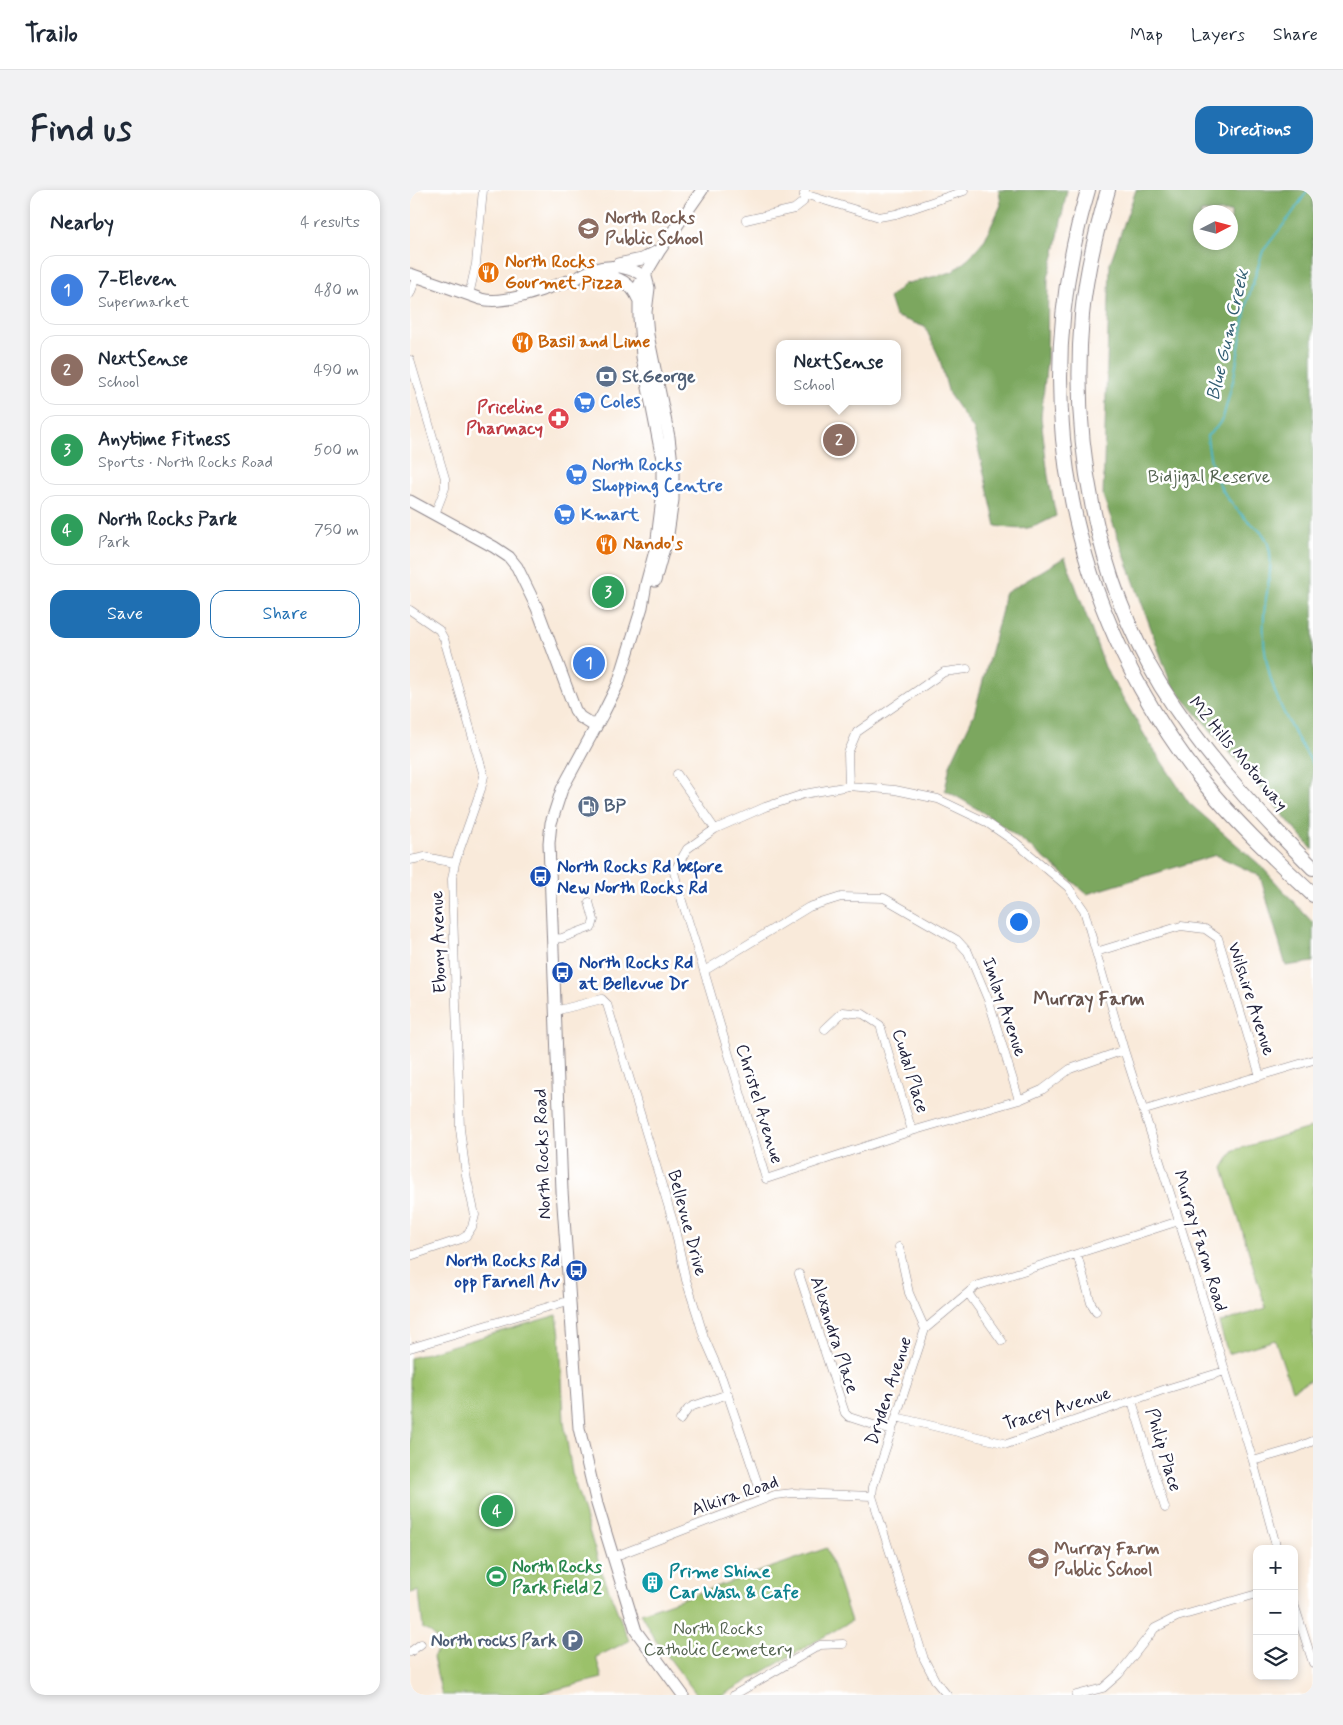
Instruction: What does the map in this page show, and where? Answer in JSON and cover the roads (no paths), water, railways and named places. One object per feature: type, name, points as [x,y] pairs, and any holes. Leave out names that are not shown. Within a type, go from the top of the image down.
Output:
[{"type":"highway","points":[[1088,190],[1077,230],[1064,304],[1060,343],[1060,393],[1063,442],[1076,521],[1092,579],[1128,665],[1161,722],[1204,783],[1227,810],[1313,895]]},
{"type":"highway","name":"M2 Hills Motorway","points":[[1108,190],[1088,275],[1084,304],[1080,351],[1080,403],[1086,462],[1095,519],[1112,579],[1148,663],[1190,730],[1221,768],[1313,868]]},
{"type":"main road","points":[[646,277],[660,250],[702,190]]},
{"type":"main road","points":[[413,275],[484,300],[501,301],[576,278],[586,272],[642,259],[660,250]]},
{"type":"main road","points":[[614,266],[629,268],[646,277]]},
{"type":"main road","points":[[576,278],[586,279],[612,273],[646,277]]},
{"type":"main road","points":[[600,275],[622,280],[632,288],[639,301]]},
{"type":"main road","name":"North Rocks Road","points":[[646,277],[639,286],[642,357],[659,444],[663,486],[656,547],[642,607],[618,684],[568,775],[554,809],[549,859],[559,1132],[568,1301],[579,1428],[594,1495],[636,1631],[680,1694]]},
{"type":"main road","name":"North Rocks Road","points":[[642,607],[653,586],[666,541],[671,513],[673,478],[669,437],[648,335],[646,312],[649,288],[646,277]]},
{"type":"main road","points":[[410,500],[500,550],[509,557],[517,567],[537,608],[575,710],[580,717],[596,727]]},
{"type":"street","points":[[469,295],[476,264],[483,190]]},
{"type":"street","points":[[746,220],[794,209],[803,202],[804,192],[879,217],[896,214],[964,191]]},
{"type":"street","points":[[410,294],[413,275]]},
{"type":"street","points":[[410,360],[411,369],[445,478],[445,488],[435,514]]},
{"type":"street","name":"Ebony Avenue","points":[[410,610],[439,630],[444,639],[483,770],[483,783],[455,863],[452,879],[460,1129],[466,1175],[475,1215],[472,1227],[462,1239],[410,1256]]},
{"type":"street","points":[[850,786],[848,753],[857,732],[944,672],[968,669]]},
{"type":"street","points":[[677,774],[715,829]]},
{"type":"street","name":"Christel Avenue","points":[[1096,952],[1084,910],[1068,887],[1015,842],[986,822],[938,799],[895,790],[850,786],[804,794],[766,808],[715,829],[687,849],[674,872],[766,1179],[912,1131],[1019,1100],[1042,1090],[1070,1069],[1124,1050]]},
{"type":"street","points":[[410,860],[425,857],[455,863]]},
{"type":"street","name":"Imlay Avenue","points":[[704,971],[809,907],[841,897],[884,898],[957,940],[968,952],[989,1002],[1019,1100]]},
{"type":"street","points":[[553,939],[562,938],[592,927],[594,922],[589,902]]},
{"type":"street","name":"Wilshire Avenue","points":[[1096,952],[1181,926],[1205,929],[1218,938],[1260,1076]]},
{"type":"street","name":"Murray Farm Road","points":[[1096,952],[1124,1050],[1145,1110],[1253,1461],[1277,1545]]},
{"type":"street","name":"Bellevue Drive","points":[[555,1011],[602,999],[607,1004],[674,1225],[686,1280],[704,1337],[728,1394],[763,1499]]},
{"type":"street","name":"Cudal Place","points":[[825,1029],[843,1012],[863,1014],[880,1025],[912,1131]]},
{"type":"street","points":[[1145,1110],[1313,1060]]},
{"type":"street","name":"Dryden Avenue","points":[[872,1496],[873,1487],[925,1329],[976,1286],[1179,1221]]},
{"type":"street","points":[[899,1247],[909,1293],[925,1329]]},
{"type":"street","points":[[1077,1254],[1091,1303],[1096,1310]]},
{"type":"street","name":"Alexandra Place","points":[[798,1274],[845,1413],[849,1417],[892,1431]]},
{"type":"street","points":[[968,1293],[1002,1341]]},
{"type":"street","points":[[410,1348],[568,1301]]},
{"type":"street","name":"Tracey Avenue","points":[[896,1417],[1007,1444],[1225,1371]]},
{"type":"street","points":[[680,1420],[688,1409],[693,1406],[728,1394]]},
{"type":"street","name":"Philip Place","points":[[1132,1401],[1165,1508]]},
{"type":"street","points":[[1253,1461],[1294,1449],[1313,1441]]},
{"type":"street","name":"Alkira Road","points":[[613,1557],[775,1495],[793,1493],[872,1496]]},
{"type":"street","points":[[872,1496],[924,1659],[936,1682],[947,1695]]},
{"type":"street","points":[[1076,1695],[1103,1688],[1119,1674],[1155,1628],[1177,1617],[1253,1595]]},
{"type":"street","points":[[1298,1616],[1313,1663]]},
{"type":"street","points":[[410,1652],[421,1644]]},
{"type":"street","points":[[734,1695],[820,1645],[843,1644]]},
{"type":"waterway","name":"Blue Gum Creek","points":[[1308,190],[1263,251],[1247,302],[1234,377],[1223,418],[1207,436],[1213,470],[1222,490],[1235,508],[1260,531],[1267,541],[1270,568],[1264,616],[1266,657],[1283,712],[1313,764]]},
{"type":"place","name":"North Rocks Public School","points":[[589,228]]},
{"type":"place","name":"North Rocks Gourmet Pizza","points":[[489,272]]},
{"type":"place","name":"Basil and Lime","points":[[522,342]]},
{"type":"place","name":"St.George","points":[[606,377]]},
{"type":"place","name":"Coles","points":[[584,402]]},
{"type":"place","name":"Priceline Pharmacy","points":[[559,418]]},
{"type":"place","name":"NextSense","points":[[839,440]]},
{"type":"place","name":"North Rocks Shopping Centre","points":[[576,475]]},
{"type":"place","name":"Kmart","points":[[565,515]]},
{"type":"place","name":"Nando's","points":[[607,544]]},
{"type":"place","name":"Anytime Fitness","points":[[608,592]]},
{"type":"place","name":"7-Eleven","points":[[589,663]]},
{"type":"place","name":"BP","points":[[588,806]]},
{"type":"place","name":"North Rocks Rd before New North Rocks Rd","points":[[541,877]]},
{"type":"place","name":"North Rocks Rd at Bellevue Dr","points":[[563,973]]},
{"type":"place","name":"North Rocks Rd opp Farnell Av","points":[[576,1271]]},
{"type":"place","name":"North Rocks Park","points":[[497,1511]]},
{"type":"place","name":"Murray Farm Public School","points":[[1038,1559]]},
{"type":"place","name":"North Rocks Park Field 2","points":[[496,1577]]},
{"type":"place","name":"Prime Shine Car Wash & Cafe","points":[[653,1582]]},
{"type":"place","name":"North rocks Park","points":[[573,1641]]},
{"type":"district","name":"Murray Farm","points":[[1089,999]]},
{"type":"park label","name":"Bidjigal Reserve","points":[[1209,477]]},
{"type":"park label","name":"North Rocks Catholic Cemetery","points":[[718,1639]]}]
